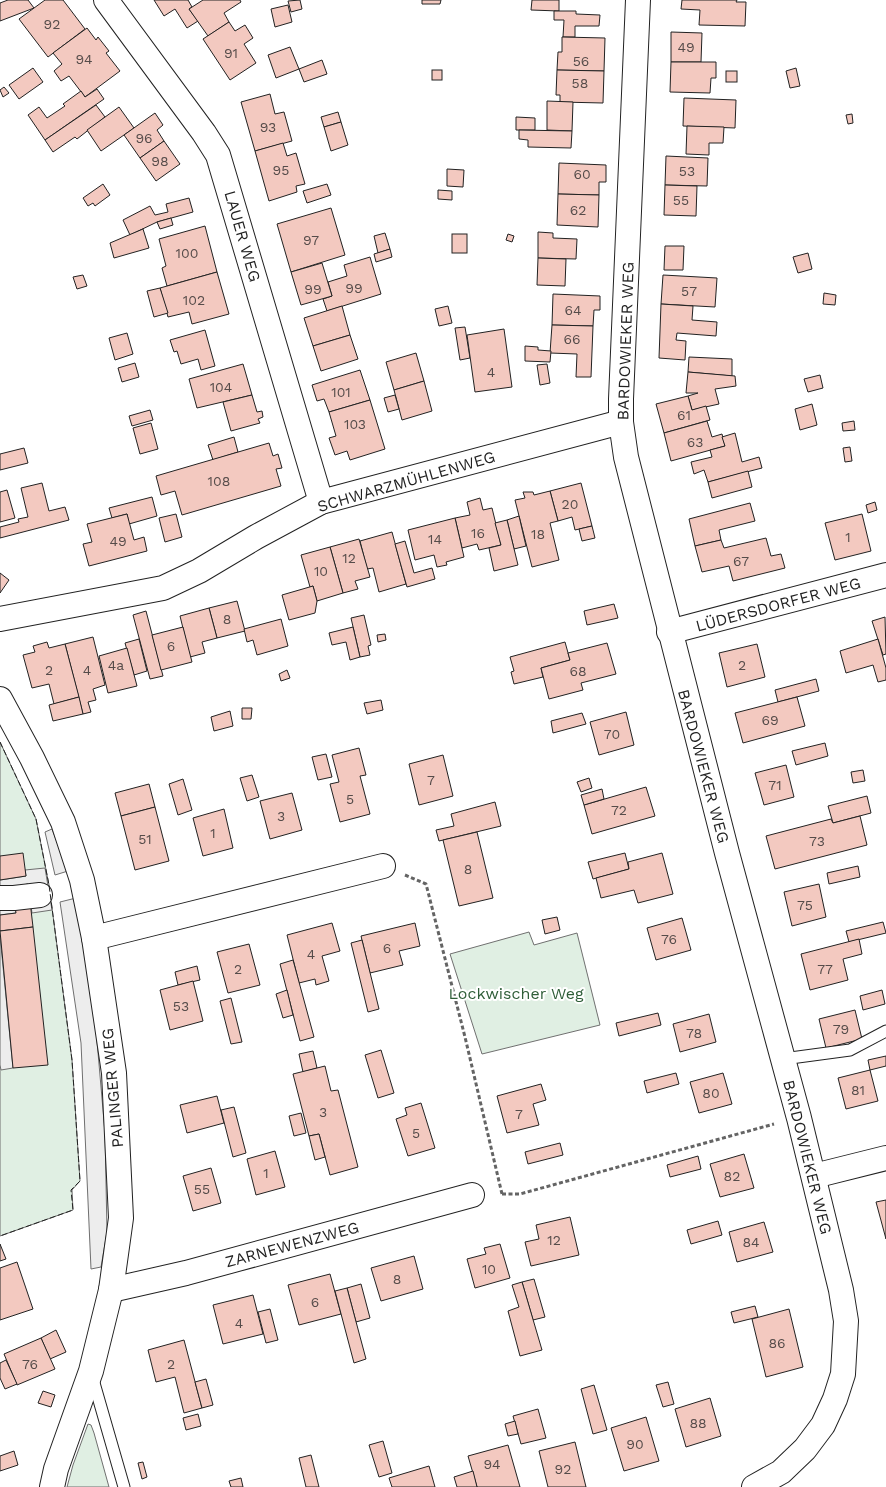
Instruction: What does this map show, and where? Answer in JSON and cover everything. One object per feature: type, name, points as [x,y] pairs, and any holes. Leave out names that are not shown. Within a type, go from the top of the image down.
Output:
[{"type":"street","name":"LAUER WEG","points":[[106,0],[204,133],[218,155],[321,502]]},
{"type":"street","name":"BARDOWIEKER WEG","points":[[638,0],[621,422],[626,457],[669,632],[814,1176],[841,1290],[846,1321],[843,1374],[824,1424],[805,1449],[780,1472],[754,1487]]},
{"type":"street","name":"SCHWARZMÜHLENWEG","points":[[0,620],[163,588],[199,571],[256,537],[321,502],[621,422]]},
{"type":"street","name":"LÜDERSDORFER WEG","points":[[669,632],[886,575]]},
{"type":"street","name":"PALINGER WEG","points":[[0,699],[32,758],[62,822],[82,880],[94,938],[114,1073],[116,1102],[122,1218],[111,1290],[91,1371],[56,1469],[52,1487]]},
{"type":"street","points":[[94,938],[383,866]]},
{"type":"street","points":[[0,898],[40,895]]},
{"type":"street","points":[[814,1176],[886,1158]]},
{"type":"street","name":"ZARNEWENZWEG","points":[[111,1290],[186,1273],[472,1196]]},
{"type":"lane","points":[[783,1059],[850,1050],[886,1031]]},
{"type":"lane","points":[[91,1371],[124,1487]]},
{"type":"path","points":[[383,866],[426,884],[502,1194]]},
{"type":"path","points":[[472,1196],[520,1194],[799,1118]]},
{"type":"green space","points":[[0,742],[36,819],[49,885],[72,1060],[80,1181],[72,1190],[73,1210],[0,1236]]},
{"type":"green space","name":"Lockwischer Weg","points":[[529,932],[534,945],[577,933],[600,1025],[482,1054],[450,954]]},
{"type":"green space","points":[[88,1424],[91,1425],[94,1433],[109,1487],[67,1487],[73,1465]]},
{"type":"shaded area","points":[[52,829],[68,871],[55,875],[45,832]]},
{"type":"shaded area","points":[[45,868],[52,910],[32,913],[28,885],[12,887],[16,913],[0,915],[0,880],[26,876],[25,870]]},
{"type":"shaded area","points":[[76,898],[91,972],[105,1133],[107,1232],[101,1267],[91,1269],[81,1043],[60,902]]},
{"type":"shaded area","points":[[0,936],[13,1068],[1,1070],[0,1065]]},
{"type":"building","points":[[8,0],[28,0],[34,8],[0,21],[0,3]]},
{"type":"building","points":[[45,0],[63,0],[85,29],[48,57],[19,19]]},
{"type":"building","points":[[154,0],[188,0],[192,7],[189,9],[198,21],[187,28],[175,9],[164,16]]},
{"type":"building","points":[[203,0],[240,0],[241,2],[224,13],[229,22],[208,36],[189,9]]},
{"type":"building","points":[[300,0],[302,9],[291,12],[288,1]]},
{"type":"building","points":[[422,0],[441,0],[440,4],[422,4]]},
{"type":"building","points":[[532,0],[559,0],[559,11],[531,10]]},
{"type":"building","points":[[682,0],[737,0],[736,2],[746,2],[745,26],[699,25],[700,10],[681,9]]},
{"type":"building","points":[[288,5],[292,22],[275,27],[271,9]]},
{"type":"building","points":[[554,11],[576,11],[576,14],[600,15],[599,26],[575,26],[575,37],[563,37],[564,20],[554,20]]},
{"type":"building","points":[[229,22],[235,31],[245,25],[253,38],[244,44],[256,63],[230,80],[203,39]]},
{"type":"building","points":[[87,28],[96,40],[98,37],[109,51],[106,53],[120,71],[85,97],[69,76],[61,81],[54,71],[62,64],[53,53]]},
{"type":"building","points":[[671,32],[702,33],[701,62],[671,62]]},
{"type":"building","points":[[562,37],[605,38],[604,71],[557,70],[558,52],[562,52]]},
{"type":"building","points":[[290,47],[299,69],[276,78],[268,55]]},
{"type":"building","points":[[322,60],[327,74],[304,82],[299,69]]},
{"type":"building","points":[[671,62],[716,62],[716,78],[711,78],[710,93],[670,92]]},
{"type":"building","points":[[33,68],[43,82],[19,99],[9,85]]},
{"type":"building","points":[[796,68],[800,86],[790,88],[786,71]]},
{"type":"building","points":[[432,70],[442,70],[442,80],[432,80]]},
{"type":"building","points":[[557,70],[604,71],[603,103],[560,102],[560,95],[556,95]]},
{"type":"building","points":[[726,71],[737,71],[737,82],[726,82]]},
{"type":"building","points":[[4,87],[9,93],[3,97],[0,90]]},
{"type":"building","points":[[97,89],[104,99],[45,140],[28,115],[39,107],[47,118],[65,106],[63,104],[81,91],[85,97]]},
{"type":"building","points":[[270,94],[275,114],[284,112],[292,141],[255,151],[241,102]]},
{"type":"building","points":[[684,98],[736,100],[735,128],[683,126]]},
{"type":"building","points":[[547,101],[573,102],[572,131],[547,130]]},
{"type":"building","points":[[96,105],[105,117],[77,139],[75,137],[53,152],[45,140]]},
{"type":"building","points":[[119,107],[134,128],[101,151],[87,130]]},
{"type":"building","points":[[338,112],[341,122],[324,127],[321,117]]},
{"type":"building","points":[[155,113],[163,125],[157,130],[164,141],[140,158],[124,135]]},
{"type":"building","points":[[852,114],[853,123],[848,124],[846,115]]},
{"type":"building","points":[[516,117],[535,118],[535,130],[516,130]]},
{"type":"building","points":[[341,122],[348,145],[331,151],[324,127]]},
{"type":"building","points":[[687,126],[724,127],[723,143],[709,143],[709,155],[686,154]]},
{"type":"building","points":[[519,130],[572,131],[571,148],[528,147],[528,140],[519,139]]},
{"type":"building","points":[[164,141],[180,164],[156,181],[140,158]]},
{"type":"building","points":[[283,143],[287,156],[296,153],[305,184],[296,186],[297,192],[269,201],[255,151]]},
{"type":"building","points":[[666,156],[708,158],[707,186],[665,185]]},
{"type":"building","points":[[559,163],[606,165],[606,182],[599,182],[599,195],[558,194]]},
{"type":"building","points":[[447,169],[464,170],[463,187],[447,186]]},
{"type":"building","points":[[103,184],[110,195],[95,206],[93,203],[88,206],[83,198]]},
{"type":"building","points":[[327,184],[331,195],[307,203],[303,191]]},
{"type":"building","points":[[665,185],[697,186],[696,216],[664,215]]},
{"type":"building","points":[[438,190],[452,191],[452,200],[438,199]]},
{"type":"building","points":[[558,194],[599,195],[598,227],[557,225]]},
{"type":"building","points":[[189,198],[193,212],[157,222],[130,235],[123,220],[150,206],[155,215],[168,212],[166,204]]},
{"type":"building","points":[[331,208],[345,255],[291,272],[277,224]]},
{"type":"building","points":[[171,218],[173,225],[160,229],[157,222]]},
{"type":"building","points":[[205,226],[217,272],[167,286],[162,268],[166,266],[159,239]]},
{"type":"building","points":[[143,229],[149,248],[114,258],[110,243]]},
{"type":"building","points":[[538,232],[553,233],[553,238],[577,239],[576,259],[538,258]]},
{"type":"building","points":[[385,233],[390,249],[378,253],[374,236]]},
{"type":"building","points":[[452,234],[467,234],[467,253],[452,253]]},
{"type":"building","points":[[508,234],[514,236],[512,242],[506,240]]},
{"type":"building","points":[[665,246],[684,246],[683,270],[664,270]]},
{"type":"building","points":[[390,249],[392,257],[376,262],[374,254]]},
{"type":"building","points":[[808,253],[812,269],[798,273],[793,257]]},
{"type":"building","points":[[370,257],[381,294],[327,311],[323,299],[332,296],[328,282],[347,276],[344,265]]},
{"type":"building","points":[[538,258],[566,259],[565,286],[537,285]]},
{"type":"building","points":[[322,263],[332,296],[301,305],[291,272]]},
{"type":"building","points":[[217,272],[229,314],[192,324],[189,312],[168,317],[160,288]]},
{"type":"building","points":[[83,275],[87,286],[77,289],[73,277]]},
{"type":"building","points":[[663,275],[717,278],[715,307],[661,304]]},
{"type":"building","points":[[160,288],[168,313],[154,317],[147,291]]},
{"type":"building","points":[[824,293],[836,295],[835,305],[823,304]]},
{"type":"building","points":[[553,294],[600,296],[600,310],[594,310],[593,326],[552,325]]},
{"type":"building","points":[[661,304],[693,306],[692,320],[717,322],[716,336],[677,333],[676,340],[686,341],[685,360],[659,358]]},
{"type":"building","points":[[342,306],[350,335],[313,346],[304,318]]},
{"type":"building","points":[[448,306],[452,323],[439,326],[435,309]]},
{"type":"building","points":[[552,325],[593,326],[591,377],[576,377],[577,354],[550,353]]},
{"type":"building","points":[[465,327],[470,358],[460,360],[455,328]]},
{"type":"building","points":[[504,329],[512,387],[475,392],[467,335]]},
{"type":"building","points":[[205,330],[215,366],[201,370],[198,359],[181,364],[177,351],[174,352],[170,340]]},
{"type":"building","points":[[127,333],[133,354],[115,360],[109,338]]},
{"type":"building","points":[[350,335],[358,359],[321,371],[313,346]]},
{"type":"building","points":[[525,346],[551,351],[550,362],[525,361]]},
{"type":"building","points":[[416,353],[424,381],[394,390],[386,362]]},
{"type":"building","points":[[689,357],[732,359],[732,376],[688,372]]},
{"type":"building","points":[[135,363],[139,377],[122,382],[118,368]]},
{"type":"building","points":[[243,364],[252,395],[197,408],[189,379]]},
{"type":"building","points":[[547,364],[550,383],[540,385],[537,365]]},
{"type":"building","points":[[360,370],[370,400],[329,412],[324,399],[317,401],[312,385]]},
{"type":"building","points":[[688,372],[735,376],[736,386],[715,389],[719,404],[692,410],[688,396],[698,393],[686,393]]},
{"type":"building","points":[[820,375],[823,388],[808,392],[804,379]]},
{"type":"building","points":[[424,381],[432,411],[402,420],[394,390]]},
{"type":"building","points":[[252,395],[257,412],[262,411],[263,417],[258,419],[260,423],[231,431],[223,402]]},
{"type":"building","points":[[395,395],[399,409],[388,412],[384,398]]},
{"type":"building","points":[[688,396],[692,410],[706,406],[710,420],[664,433],[656,404]]},
{"type":"building","points":[[370,400],[385,449],[350,460],[347,451],[335,455],[329,438],[336,436],[329,412]]},
{"type":"building","points":[[812,404],[817,425],[800,430],[795,409]]},
{"type":"building","points":[[150,410],[153,420],[132,426],[129,416]]},
{"type":"building","points":[[707,421],[712,437],[722,434],[725,446],[671,461],[664,433]]},
{"type":"building","points":[[854,421],[855,430],[843,431],[842,423]]},
{"type":"building","points":[[151,423],[158,449],[140,454],[133,428]]},
{"type":"building","points":[[735,433],[742,462],[759,457],[762,468],[708,482],[704,470],[694,474],[691,462],[712,457],[710,450],[725,446],[722,437]]},
{"type":"building","points":[[234,437],[238,452],[213,460],[208,445]]},
{"type":"building","points":[[269,443],[273,456],[278,454],[282,468],[276,469],[281,486],[182,515],[175,491],[161,495],[156,476]]},
{"type":"building","points":[[850,447],[852,461],[845,462],[843,448]]},
{"type":"building","points":[[24,448],[28,463],[0,470],[0,454]]},
{"type":"building","points":[[748,471],[752,487],[712,498],[708,482]]},
{"type":"building","points":[[42,483],[49,511],[65,507],[69,520],[0,538],[0,527],[19,522],[18,519],[28,517],[21,488]]},
{"type":"building","points":[[581,483],[592,526],[575,530],[572,517],[558,521],[550,491]]},
{"type":"building","points":[[7,490],[15,518],[0,522],[0,492]]},
{"type":"building","points":[[550,491],[558,521],[550,523],[559,560],[532,567],[515,500],[525,498],[523,492],[533,492],[534,495]]},
{"type":"building","points":[[152,497],[157,516],[129,524],[127,514],[112,518],[109,508]]},
{"type":"building","points":[[480,498],[483,510],[492,508],[501,545],[479,550],[477,544],[462,548],[455,518],[470,515],[467,502]]},
{"type":"building","points":[[875,502],[877,510],[868,513],[866,505]]},
{"type":"building","points":[[750,503],[755,521],[719,530],[721,540],[695,546],[689,519]]},
{"type":"building","points":[[127,514],[134,540],[144,537],[147,551],[89,566],[83,544],[92,542],[87,524]]},
{"type":"building","points":[[176,514],[182,537],[165,542],[159,518]]},
{"type":"building","points":[[862,514],[871,551],[835,560],[825,523]]},
{"type":"building","points":[[519,516],[526,546],[514,549],[507,520]]},
{"type":"building","points":[[455,518],[464,557],[446,562],[447,565],[437,567],[434,555],[415,560],[408,530]]},
{"type":"building","points":[[507,520],[518,565],[494,571],[489,548],[501,545],[495,523]]},
{"type":"building","points":[[592,526],[595,538],[582,541],[579,529]]},
{"type":"building","points":[[392,532],[406,584],[379,592],[373,568],[367,569],[360,541]]},
{"type":"building","points":[[766,538],[771,556],[781,554],[785,568],[733,581],[729,566],[702,572],[695,546],[721,540],[724,548]]},
{"type":"building","points":[[359,539],[370,577],[355,581],[358,589],[343,593],[330,547]]},
{"type":"building","points":[[405,541],[414,573],[432,568],[435,579],[407,587],[395,544]]},
{"type":"building","points":[[330,547],[343,593],[317,601],[313,586],[310,587],[301,555]]},
{"type":"building","points":[[0,573],[9,580],[0,593]]},
{"type":"building","points":[[313,586],[317,601],[315,613],[289,620],[282,595]]},
{"type":"building","points":[[237,601],[245,631],[217,638],[209,608]]},
{"type":"building","points":[[614,604],[618,618],[587,625],[584,611]]},
{"type":"building","points":[[209,608],[217,638],[202,642],[205,653],[190,657],[180,616]]},
{"type":"building","points":[[146,611],[163,676],[150,679],[133,615]]},
{"type":"building","points":[[364,615],[371,645],[368,646],[370,655],[360,657],[351,618]]},
{"type":"building","points":[[885,617],[886,654],[883,655],[872,621]]},
{"type":"building","points":[[281,619],[288,646],[257,655],[253,640],[247,642],[244,629]]},
{"type":"building","points":[[183,627],[192,662],[161,670],[152,635]]},
{"type":"building","points":[[353,627],[360,657],[350,660],[346,642],[332,645],[329,633]]},
{"type":"building","points":[[385,634],[386,640],[378,642],[377,635]]},
{"type":"building","points":[[93,637],[105,685],[93,689],[96,700],[88,702],[91,712],[83,714],[65,644]]},
{"type":"building","points":[[139,639],[147,671],[134,675],[125,643]]},
{"type":"building","points":[[878,639],[886,668],[886,680],[878,682],[873,665],[846,673],[840,651]]},
{"type":"building","points":[[47,642],[49,648],[65,644],[79,697],[54,704],[49,684],[32,688],[23,655],[35,652],[33,646]]},
{"type":"building","points":[[565,642],[570,660],[541,668],[543,677],[514,684],[511,672],[514,671],[510,657]]},
{"type":"building","points":[[607,643],[616,674],[581,683],[583,690],[549,699],[541,668],[570,660],[568,653]]},
{"type":"building","points":[[757,644],[765,677],[727,687],[719,653]]},
{"type":"building","points":[[127,648],[137,686],[108,693],[99,656]]},
{"type":"building","points":[[287,670],[290,678],[281,681],[279,674]]},
{"type":"building","points":[[816,679],[819,691],[778,702],[775,690]]},
{"type":"building","points":[[79,697],[83,714],[53,721],[49,705]]},
{"type":"building","points":[[797,697],[805,726],[743,743],[735,713]]},
{"type":"building","points":[[381,700],[383,710],[367,714],[364,703]]},
{"type":"building","points":[[242,708],[252,708],[251,719],[242,719]]},
{"type":"building","points":[[230,711],[233,726],[214,731],[211,717]]},
{"type":"building","points":[[626,712],[634,745],[599,755],[590,722]]},
{"type":"building","points":[[582,713],[586,724],[553,733],[551,721]]},
{"type":"building","points":[[825,743],[828,756],[796,765],[792,751]]},
{"type":"building","points":[[359,748],[366,775],[360,776],[370,814],[340,822],[330,784],[339,782],[332,755]]},
{"type":"building","points":[[326,754],[332,777],[318,780],[312,757]]},
{"type":"building","points":[[443,755],[453,796],[419,805],[409,764]]},
{"type":"building","points":[[786,765],[794,797],[764,805],[755,773]]},
{"type":"building","points":[[863,770],[865,781],[853,783],[851,772]]},
{"type":"building","points":[[252,775],[259,797],[247,801],[240,778]]},
{"type":"building","points":[[589,778],[592,788],[581,792],[577,782]]},
{"type":"building","points":[[183,779],[192,810],[178,815],[169,784]]},
{"type":"building","points":[[149,784],[155,807],[121,816],[115,793]]},
{"type":"building","points":[[646,787],[655,816],[592,834],[584,805]]},
{"type":"building","points":[[602,789],[604,799],[584,805],[581,795]]},
{"type":"building","points":[[292,793],[302,830],[270,839],[260,801]]},
{"type":"building","points":[[867,796],[871,813],[833,823],[828,806]]},
{"type":"building","points":[[495,802],[501,826],[439,841],[436,830],[454,826],[451,814]]},
{"type":"building","points":[[155,807],[169,861],[135,870],[121,816]]},
{"type":"building","points":[[224,809],[233,848],[203,856],[193,818]]},
{"type":"building","points":[[860,816],[867,845],[775,869],[766,836],[831,819],[833,823]]},
{"type":"building","points":[[477,832],[493,898],[459,906],[443,840]]},
{"type":"building","points":[[23,853],[26,876],[0,880],[0,856]]},
{"type":"building","points":[[625,853],[629,869],[593,879],[588,862]]},
{"type":"building","points":[[662,853],[673,894],[638,903],[634,890],[601,898],[596,878],[629,869],[628,862]]},
{"type":"building","points":[[858,866],[860,877],[829,884],[827,873]]},
{"type":"building","points":[[28,884],[33,927],[0,931],[0,915],[16,913],[12,887]]},
{"type":"building","points":[[819,884],[826,917],[792,926],[784,892]]},
{"type":"building","points":[[557,917],[560,930],[545,934],[542,920]]},
{"type":"building","points":[[682,918],[691,950],[656,960],[647,928]]},
{"type":"building","points":[[883,922],[886,933],[849,942],[846,931]]},
{"type":"building","points":[[332,923],[340,951],[322,956],[329,981],[316,985],[315,979],[299,983],[287,935]]},
{"type":"building","points":[[415,923],[420,946],[399,951],[403,965],[370,973],[361,936]]},
{"type":"building","points":[[33,927],[48,1065],[13,1068],[0,931]]},
{"type":"building","points":[[859,939],[862,954],[843,959],[848,980],[810,990],[801,954]]},
{"type":"building","points":[[362,940],[379,1009],[368,1012],[351,943]]},
{"type":"building","points":[[249,944],[260,985],[228,993],[217,952]]},
{"type":"building","points":[[293,960],[314,1037],[300,1041],[280,964]]},
{"type":"building","points":[[197,966],[200,980],[178,985],[175,972]]},
{"type":"building","points":[[193,981],[203,1021],[170,1030],[160,990]]},
{"type":"building","points":[[287,990],[293,1015],[283,1018],[276,994]]},
{"type":"building","points":[[882,990],[885,1004],[863,1010],[860,996]]},
{"type":"building","points":[[231,998],[242,1042],[231,1044],[220,1001]]},
{"type":"building","points":[[855,1010],[862,1039],[826,1048],[819,1019]]},
{"type":"building","points":[[658,1013],[661,1025],[619,1036],[616,1023]]},
{"type":"building","points":[[709,1014],[716,1042],[680,1052],[673,1024]]},
{"type":"building","points":[[381,1050],[394,1093],[378,1098],[365,1055]]},
{"type":"building","points":[[313,1051],[317,1068],[303,1072],[299,1054]]},
{"type":"building","points":[[886,1056],[886,1066],[870,1070],[868,1060]]},
{"type":"building","points":[[325,1066],[331,1091],[338,1090],[358,1167],[330,1175],[319,1134],[309,1136],[293,1074]]},
{"type":"building","points":[[870,1070],[878,1101],[846,1109],[838,1078]]},
{"type":"building","points":[[676,1073],[679,1084],[647,1093],[644,1081]]},
{"type":"building","points":[[723,1073],[732,1104],[699,1113],[690,1082]]},
{"type":"building","points":[[541,1084],[546,1100],[533,1104],[539,1125],[507,1133],[497,1096]]},
{"type":"building","points":[[217,1096],[224,1123],[187,1133],[180,1105]]},
{"type":"building","points":[[421,1103],[435,1148],[408,1156],[396,1119],[407,1115],[405,1108]]},
{"type":"building","points":[[234,1107],[246,1153],[233,1157],[221,1110]]},
{"type":"building","points":[[301,1113],[306,1133],[294,1136],[289,1116]]},
{"type":"building","points":[[319,1134],[325,1157],[315,1160],[309,1136]]},
{"type":"building","points":[[560,1143],[563,1155],[528,1164],[525,1152]]},
{"type":"building","points":[[275,1151],[285,1187],[256,1195],[247,1159]]},
{"type":"building","points":[[744,1154],[754,1188],[720,1197],[710,1164]]},
{"type":"building","points":[[698,1156],[701,1169],[670,1177],[667,1165]]},
{"type":"building","points":[[211,1168],[221,1203],[193,1211],[183,1176]]},
{"type":"building","points":[[886,1200],[886,1239],[876,1202]]},
{"type":"building","points":[[570,1217],[579,1255],[531,1266],[525,1242],[539,1239],[536,1225]]},
{"type":"building","points":[[718,1221],[722,1235],[691,1244],[687,1230]]},
{"type":"building","points":[[764,1222],[773,1252],[737,1262],[729,1232]]},
{"type":"building","points":[[0,1244],[6,1259],[0,1261]]},
{"type":"building","points":[[500,1244],[510,1278],[475,1288],[467,1259],[486,1254],[484,1248]]},
{"type":"building","points":[[414,1256],[423,1289],[381,1301],[371,1268]]},
{"type":"building","points":[[17,1262],[33,1309],[0,1320],[0,1268]]},
{"type":"building","points":[[330,1274],[341,1314],[299,1325],[288,1285]]},
{"type":"building","points":[[534,1279],[545,1317],[533,1320],[522,1282]]},
{"type":"building","points":[[522,1282],[542,1350],[520,1356],[508,1311],[519,1307],[512,1285]]},
{"type":"building","points":[[361,1284],[370,1318],[356,1322],[347,1288]]},
{"type":"building","points":[[347,1288],[366,1359],[354,1363],[335,1291]]},
{"type":"building","points":[[253,1295],[263,1334],[223,1344],[213,1305]]},
{"type":"building","points":[[755,1306],[758,1317],[734,1323],[731,1312]]},
{"type":"building","points":[[270,1309],[278,1340],[266,1343],[258,1312]]},
{"type":"building","points":[[789,1309],[803,1367],[766,1377],[752,1319]]},
{"type":"building","points":[[56,1330],[66,1352],[50,1359],[41,1338]]},
{"type":"building","points":[[41,1338],[55,1369],[17,1385],[4,1354]]},
{"type":"building","points":[[184,1340],[202,1408],[184,1413],[175,1377],[156,1382],[148,1350]]},
{"type":"building","points":[[6,1360],[17,1384],[5,1389],[0,1378],[0,1363]]},
{"type":"building","points":[[206,1379],[213,1405],[202,1408],[195,1382]]},
{"type":"building","points":[[668,1382],[674,1404],[663,1407],[656,1385]]},
{"type":"building","points":[[594,1385],[607,1430],[593,1434],[581,1389]]},
{"type":"building","points":[[43,1391],[55,1395],[51,1407],[38,1403]]},
{"type":"building","points":[[710,1398],[721,1436],[686,1447],[675,1409]]},
{"type":"building","points":[[538,1409],[546,1438],[521,1444],[513,1416]]},
{"type":"building","points":[[198,1414],[201,1426],[186,1430],[183,1418]]},
{"type":"building","points":[[646,1417],[659,1461],[624,1471],[611,1428]]},
{"type":"building","points":[[515,1421],[518,1434],[508,1436],[505,1424]]},
{"type":"building","points":[[383,1441],[392,1473],[379,1477],[369,1445]]},
{"type":"building","points":[[575,1442],[586,1487],[548,1487],[539,1451]]},
{"type":"building","points":[[508,1445],[520,1487],[477,1487],[468,1456]]},
{"type":"building","points":[[14,1451],[18,1465],[0,1471],[0,1456]]},
{"type":"building","points":[[311,1455],[319,1487],[306,1487],[299,1458]]},
{"type":"building","points":[[143,1462],[147,1477],[142,1479],[138,1463]]},
{"type":"building","points":[[429,1466],[435,1487],[392,1487],[389,1478]]},
{"type":"building","points":[[473,1471],[477,1487],[457,1487],[454,1477]]},
{"type":"building","points":[[241,1478],[243,1487],[231,1487],[229,1481]]},
{"type":"fence","points":[[0,742],[36,819],[49,885],[72,1060],[80,1181],[71,1190],[73,1210],[0,1236]]}]
